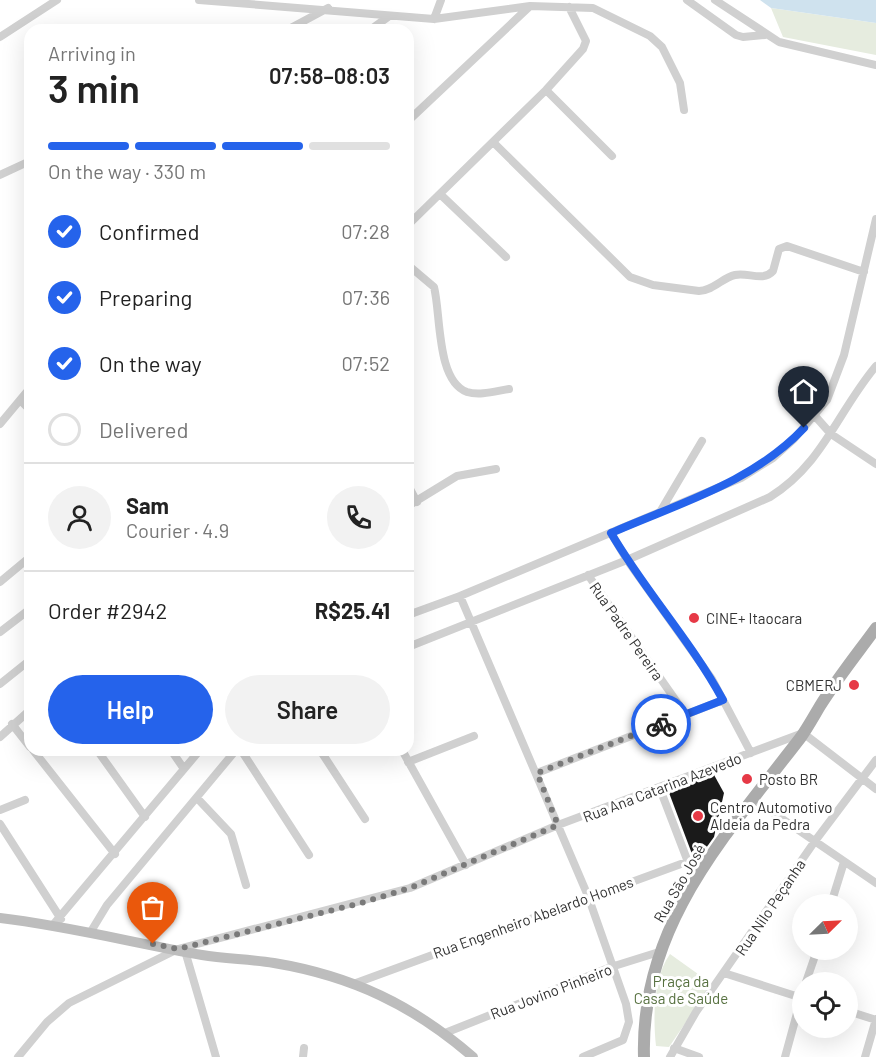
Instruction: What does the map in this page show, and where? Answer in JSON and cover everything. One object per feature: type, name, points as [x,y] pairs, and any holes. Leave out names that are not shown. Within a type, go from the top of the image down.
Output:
[{"type":"main road","name":"Rua São José","points":[[644,1057],[648,1002],[659,952],[679,906],[711,853],[803,734],[876,628]]},
{"type":"main road","points":[[0,918],[57,922],[90,933],[181,950],[296,967],[356,983],[445,1033],[473,1057]]},
{"type":"street","points":[[1,35],[57,0]]},
{"type":"street","points":[[199,0],[328,8],[388,17],[434,19],[552,3],[569,7],[593,8],[650,36],[667,53],[680,83],[684,110]]},
{"type":"street","points":[[310,7],[316,0]]},
{"type":"street","points":[[434,19],[441,0]]},
{"type":"street","points":[[687,0],[736,35],[743,37],[765,34]]},
{"type":"street","points":[[715,0],[779,42],[876,65]]},
{"type":"street","points":[[414,115],[530,6]]},
{"type":"street","points":[[414,219],[546,90],[585,46],[584,35],[569,7]]},
{"type":"street","points":[[298,24],[328,8]]},
{"type":"street","points":[[378,24],[388,17]]},
{"type":"street","points":[[546,90],[612,156]]},
{"type":"street","points":[[492,142],[599,249],[630,277],[641,282],[706,291],[738,274],[764,277],[773,271],[779,249],[787,246],[864,272]]},
{"type":"street","points":[[0,175],[24,164]]},
{"type":"street","points":[[440,194],[506,257]]},
{"type":"street","points":[[414,613],[460,596],[660,512],[749,473],[773,458],[816,416],[826,400],[844,355],[876,219]]},
{"type":"street","points":[[414,270],[434,287],[440,337],[453,381],[459,388],[477,393],[509,389]]},
{"type":"street","points":[[414,645],[627,560],[770,497],[791,484],[807,468],[876,366]]},
{"type":"street","points":[[0,423],[24,395]]},
{"type":"street","points":[[20,400],[24,404]]},
{"type":"street","points":[[816,416],[831,434],[876,464]]},
{"type":"street","points":[[660,512],[702,441]]},
{"type":"street","points":[[414,503],[457,476],[496,469]]},
{"type":"street","points":[[414,496],[417,502]]},
{"type":"street","points":[[611,533],[627,560],[679,629],[723,700],[751,753]]},
{"type":"street","points":[[0,582],[24,562]]},
{"type":"street","name":"Rua Padre Pereira","points":[[588,576],[686,715]]},
{"type":"street","points":[[460,596],[588,896],[611,967],[626,1004],[629,1022],[623,1040],[583,1057]]},
{"type":"street","points":[[0,632],[24,614]]},
{"type":"street","points":[[0,684],[24,665]]},
{"type":"street","points":[[537,773],[723,700]]},
{"type":"street","points":[[0,738],[24,715]]},
{"type":"street","points":[[12,724],[24,739]]},
{"type":"street","points":[[803,734],[876,789]]},
{"type":"street","name":"Rua Ana Catarina Azevedo","points":[[18,1057],[47,1022],[69,1003],[181,950],[410,888],[558,825],[803,734]]},
{"type":"street","points":[[408,762],[474,736]]},
{"type":"street","points":[[37,756],[115,854]]},
{"type":"street","points":[[101,756],[144,817]]},
{"type":"street","points":[[175,756],[184,769]]},
{"type":"street","points":[[0,824],[57,922],[195,756]]},
{"type":"street","points":[[90,933],[107,905],[231,756]]},
{"type":"street","points":[[245,756],[309,855]]},
{"type":"street","points":[[324,756],[365,819]]},
{"type":"street","points":[[405,756],[466,865]]},
{"type":"street","name":"Rua Nilo Peçanha","points":[[670,1057],[724,973],[815,841],[876,760]]},
{"type":"street","points":[[660,789],[688,862]]},
{"type":"street","points":[[197,798],[231,834],[246,885]]},
{"type":"street","points":[[753,799],[876,883]]},
{"type":"street","points":[[0,810],[25,800]]},
{"type":"street","name":"Rua Engenheiro Abelardo Homes","points":[[356,983],[588,896],[711,853]]},
{"type":"street","points":[[834,894],[844,862]]},
{"type":"street","points":[[181,950],[216,1057]]},
{"type":"street","name":"Rua Jovino Pinheiro","points":[[445,1033],[611,967],[659,952]]},
{"type":"street","points":[[724,973],[792,994]]},
{"type":"street","points":[[858,1014],[876,1019],[865,1057]]},
{"type":"street","points":[[785,1057],[792,1032]]},
{"type":"street","points":[[303,1057],[304,1048]]},
{"type":"street","points":[[674,1048],[699,1057]]},
{"type":"green space","points":[[771,8],[876,23],[876,55],[783,37]]},
{"type":"green space","name":"Praça da Casa de Saúde","points":[[670,954],[712,984],[669,1047],[656,1046],[655,999],[660,975]]},
{"type":"water","points":[[760,0],[876,0],[876,23],[771,8]]},
{"type":"building","name":"Centro Automotivo Aldeia da Pedra","points":[[713,773],[724,793],[714,837],[706,848],[692,854],[668,790]]},
{"type":"way so far","points":[[153,944],[178,949],[264,928],[410,888],[466,865],[558,825],[537,773],[661,724]]},
{"type":"place","name":"CINE+ Itaocara","points":[[694,618]]},
{"type":"place","name":"CBMERJ","points":[[854,685]]},
{"type":"place","name":"Posto BR","points":[[747,779]]},
{"type":"place","name":"Centro Automotivo Aldeia da Pedra","points":[[698,816]]},
{"type":"route","points":[[661,724],[723,700],[690,645],[627,560],[611,533],[741,478],[773,458],[804,428]]}]
